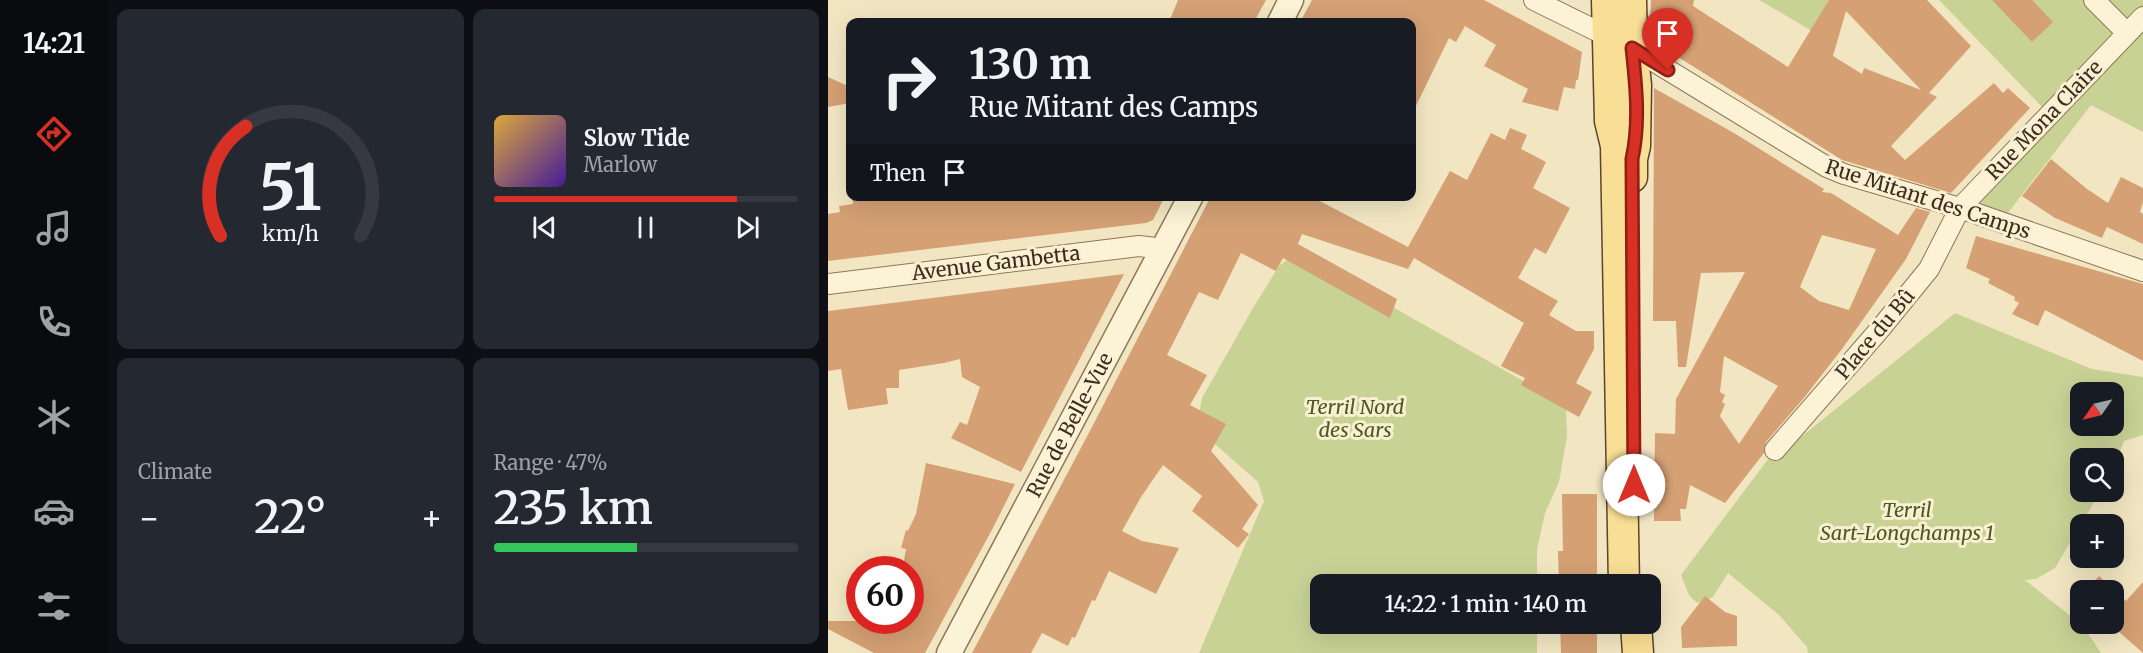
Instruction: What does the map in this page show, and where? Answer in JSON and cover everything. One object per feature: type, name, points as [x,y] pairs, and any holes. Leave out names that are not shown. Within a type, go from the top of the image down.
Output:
[{"type":"main road","points":[[1607,0],[1619,42],[1636,84],[1635,146],[1632,159],[1636,574]]},
{"type":"main road","points":[[1618,0],[1619,42],[1610,121],[1616,146],[1624,574]]},
{"type":"main road","points":[[1619,42],[1631,0]]},
{"type":"main road","points":[[1625,634],[1625,653]]},
{"type":"main road","points":[[1637,634],[1638,653]]},
{"type":"street","points":[[1282,18],[1292,0]]},
{"type":"street","name":"Rue Mitant des Camps","points":[[1534,0],[1619,42],[1827,167],[1960,208],[2143,271]]},
{"type":"street","points":[[2094,0],[2127,33]]},
{"type":"street","name":"Rue Mona Claire","points":[[1960,208],[2143,17]]},
{"type":"street","name":"Rue de Belle-Vue","points":[[949,653],[1188,201]]},
{"type":"street","name":"Place du Bû","points":[[1775,450],[1929,269],[1960,208]]},
{"type":"street","name":"Avenue Gambetta","points":[[828,284],[1139,246],[1163,249]]},
{"type":"green space","points":[[1759,0],[1829,0],[1812,31]]},
{"type":"green space","points":[[1939,0],[2143,0],[2143,132],[2091,105],[2001,222],[1960,208],[2049,114]]},
{"type":"green space","name":"Terril Nord des Sars","points":[[1291,257],[1322,267],[1566,405],[1567,436],[1559,482],[1545,513],[1537,549],[1537,574],[1310,574],[1310,634],[1537,634],[1537,653],[1199,653],[1264,501],[1258,482],[1208,438],[1198,420],[1202,398],[1279,266]]},
{"type":"green space","name":"Terril Sart-Longchamps 1","points":[[1955,313],[2092,369],[2143,377],[2143,435],[2124,441],[2121,448],[2070,448],[2070,502],[2094,502],[2087,514],[2070,514],[2070,543],[2055,568],[2036,579],[2025,580],[2070,616],[2070,634],[2088,634],[2101,653],[1808,653],[1807,647],[1779,615],[1728,573],[1713,597],[1697,603],[1689,595],[1681,575],[1775,450],[1781,453]]},
{"type":"building","points":[[1178,0],[1266,0],[1256,18],[1171,18]]},
{"type":"building","points":[[1312,0],[1484,0],[1582,52],[1578,80],[1576,80],[1575,89],[1564,87],[1558,111],[1522,102],[1528,89],[1484,66],[1496,45],[1465,26],[1456,42],[1449,38],[1416,106],[1416,18],[1302,18]]},
{"type":"building","points":[[1651,0],[1694,0],[1693,6],[1788,67],[1829,0],[1927,0],[1971,46],[1929,93],[1937,97],[1891,146],[1905,160],[1994,83],[2003,93],[2008,88],[2030,108],[1951,193],[1842,160],[1659,45],[1649,44]],"holes":[[[1846,11],[1921,90],[1864,68],[1862,74],[1833,56]]]},
{"type":"building","points":[[1992,0],[2032,0],[2053,22],[2032,42]]},
{"type":"building","points":[[828,77],[846,85],[846,104],[828,107]]},
{"type":"building","points":[[1654,88],[1734,133],[1824,189],[1822,192],[1831,193],[1898,235],[1916,208],[1930,212],[1906,259],[1842,349],[1766,442],[1764,453],[1725,503],[1690,485],[1686,509],[1680,509],[1681,521],[1654,521],[1655,433],[1675,434],[1676,399],[1745,272],[1701,273],[1686,367],[1678,367],[1676,321],[1653,321]],"holes":[[[1822,235],[1876,249],[1849,310],[1819,301],[1800,287]],[[1724,356],[1778,386],[1739,444],[1720,416],[1725,404],[1722,402],[1725,395],[1720,392]]]},
{"type":"building","points":[[1510,128],[1527,135],[1521,149],[1546,162],[1533,188],[1570,208],[1546,254],[1535,248],[1518,278],[1558,301],[1549,315],[1576,331],[1594,331],[1594,349],[1576,383],[1592,392],[1579,417],[1521,385],[1525,378],[1501,366],[1524,323],[1414,258],[1408,269],[1302,234],[1298,244],[1397,299],[1390,318],[1283,258],[1276,271],[1241,253],[1218,300],[1199,292],[1167,355],[1207,375],[1190,405],[1226,424],[1211,451],[1258,505],[1242,529],[1249,534],[1238,548],[1192,511],[1202,496],[1163,465],[1141,497],[1122,531],[1142,541],[1179,548],[1156,594],[1109,571],[1095,601],[1092,600],[1075,638],[1072,637],[1068,646],[1042,633],[1031,653],[972,653],[1208,201],[1320,201],[1408,247],[1450,171],[1467,180],[1491,133],[1505,140]]},
{"type":"building","points":[[2051,159],[2108,203],[2121,177],[2143,188],[2140,212],[2143,214],[2143,244],[2107,227],[2102,238],[2055,218],[2022,196]]},
{"type":"building","points":[[853,201],[1162,201],[1153,220],[1146,223],[828,261],[828,214],[840,212],[839,206],[853,204]]},
{"type":"building","points":[[1976,236],[2143,284],[2143,361],[2045,310],[2038,326],[2012,314],[2019,303],[2014,300],[2015,297],[1988,283],[1990,279],[1966,268]]},
{"type":"building","points":[[1124,274],[1021,472],[951,438],[960,422],[967,425],[980,387],[962,377],[960,359],[899,370],[899,388],[886,388],[888,404],[848,410],[841,369],[828,371],[828,311]]},
{"type":"building","points":[[926,463],[1015,484],[925,653],[874,653],[828,629],[828,621],[846,621],[846,634],[924,634],[924,556],[905,556],[906,549],[901,548],[906,530],[908,531],[916,514]]},
{"type":"building","points":[[1562,494],[1597,494],[1597,574],[1559,574],[1558,551],[1563,551]]},
{"type":"building","points":[[2143,582],[2143,653],[2121,634],[2124,634],[2124,599],[2126,601]]},
{"type":"building","points":[[1705,596],[1725,612],[1737,616],[1737,646],[1682,648],[1681,627]]},
{"type":"building","points":[[1560,634],[1597,634],[1597,653],[1561,653]]},
{"type":"route","points":[[1634,485],[1632,159],[1635,146],[1636,84],[1632,48],[1668,70]]}]
